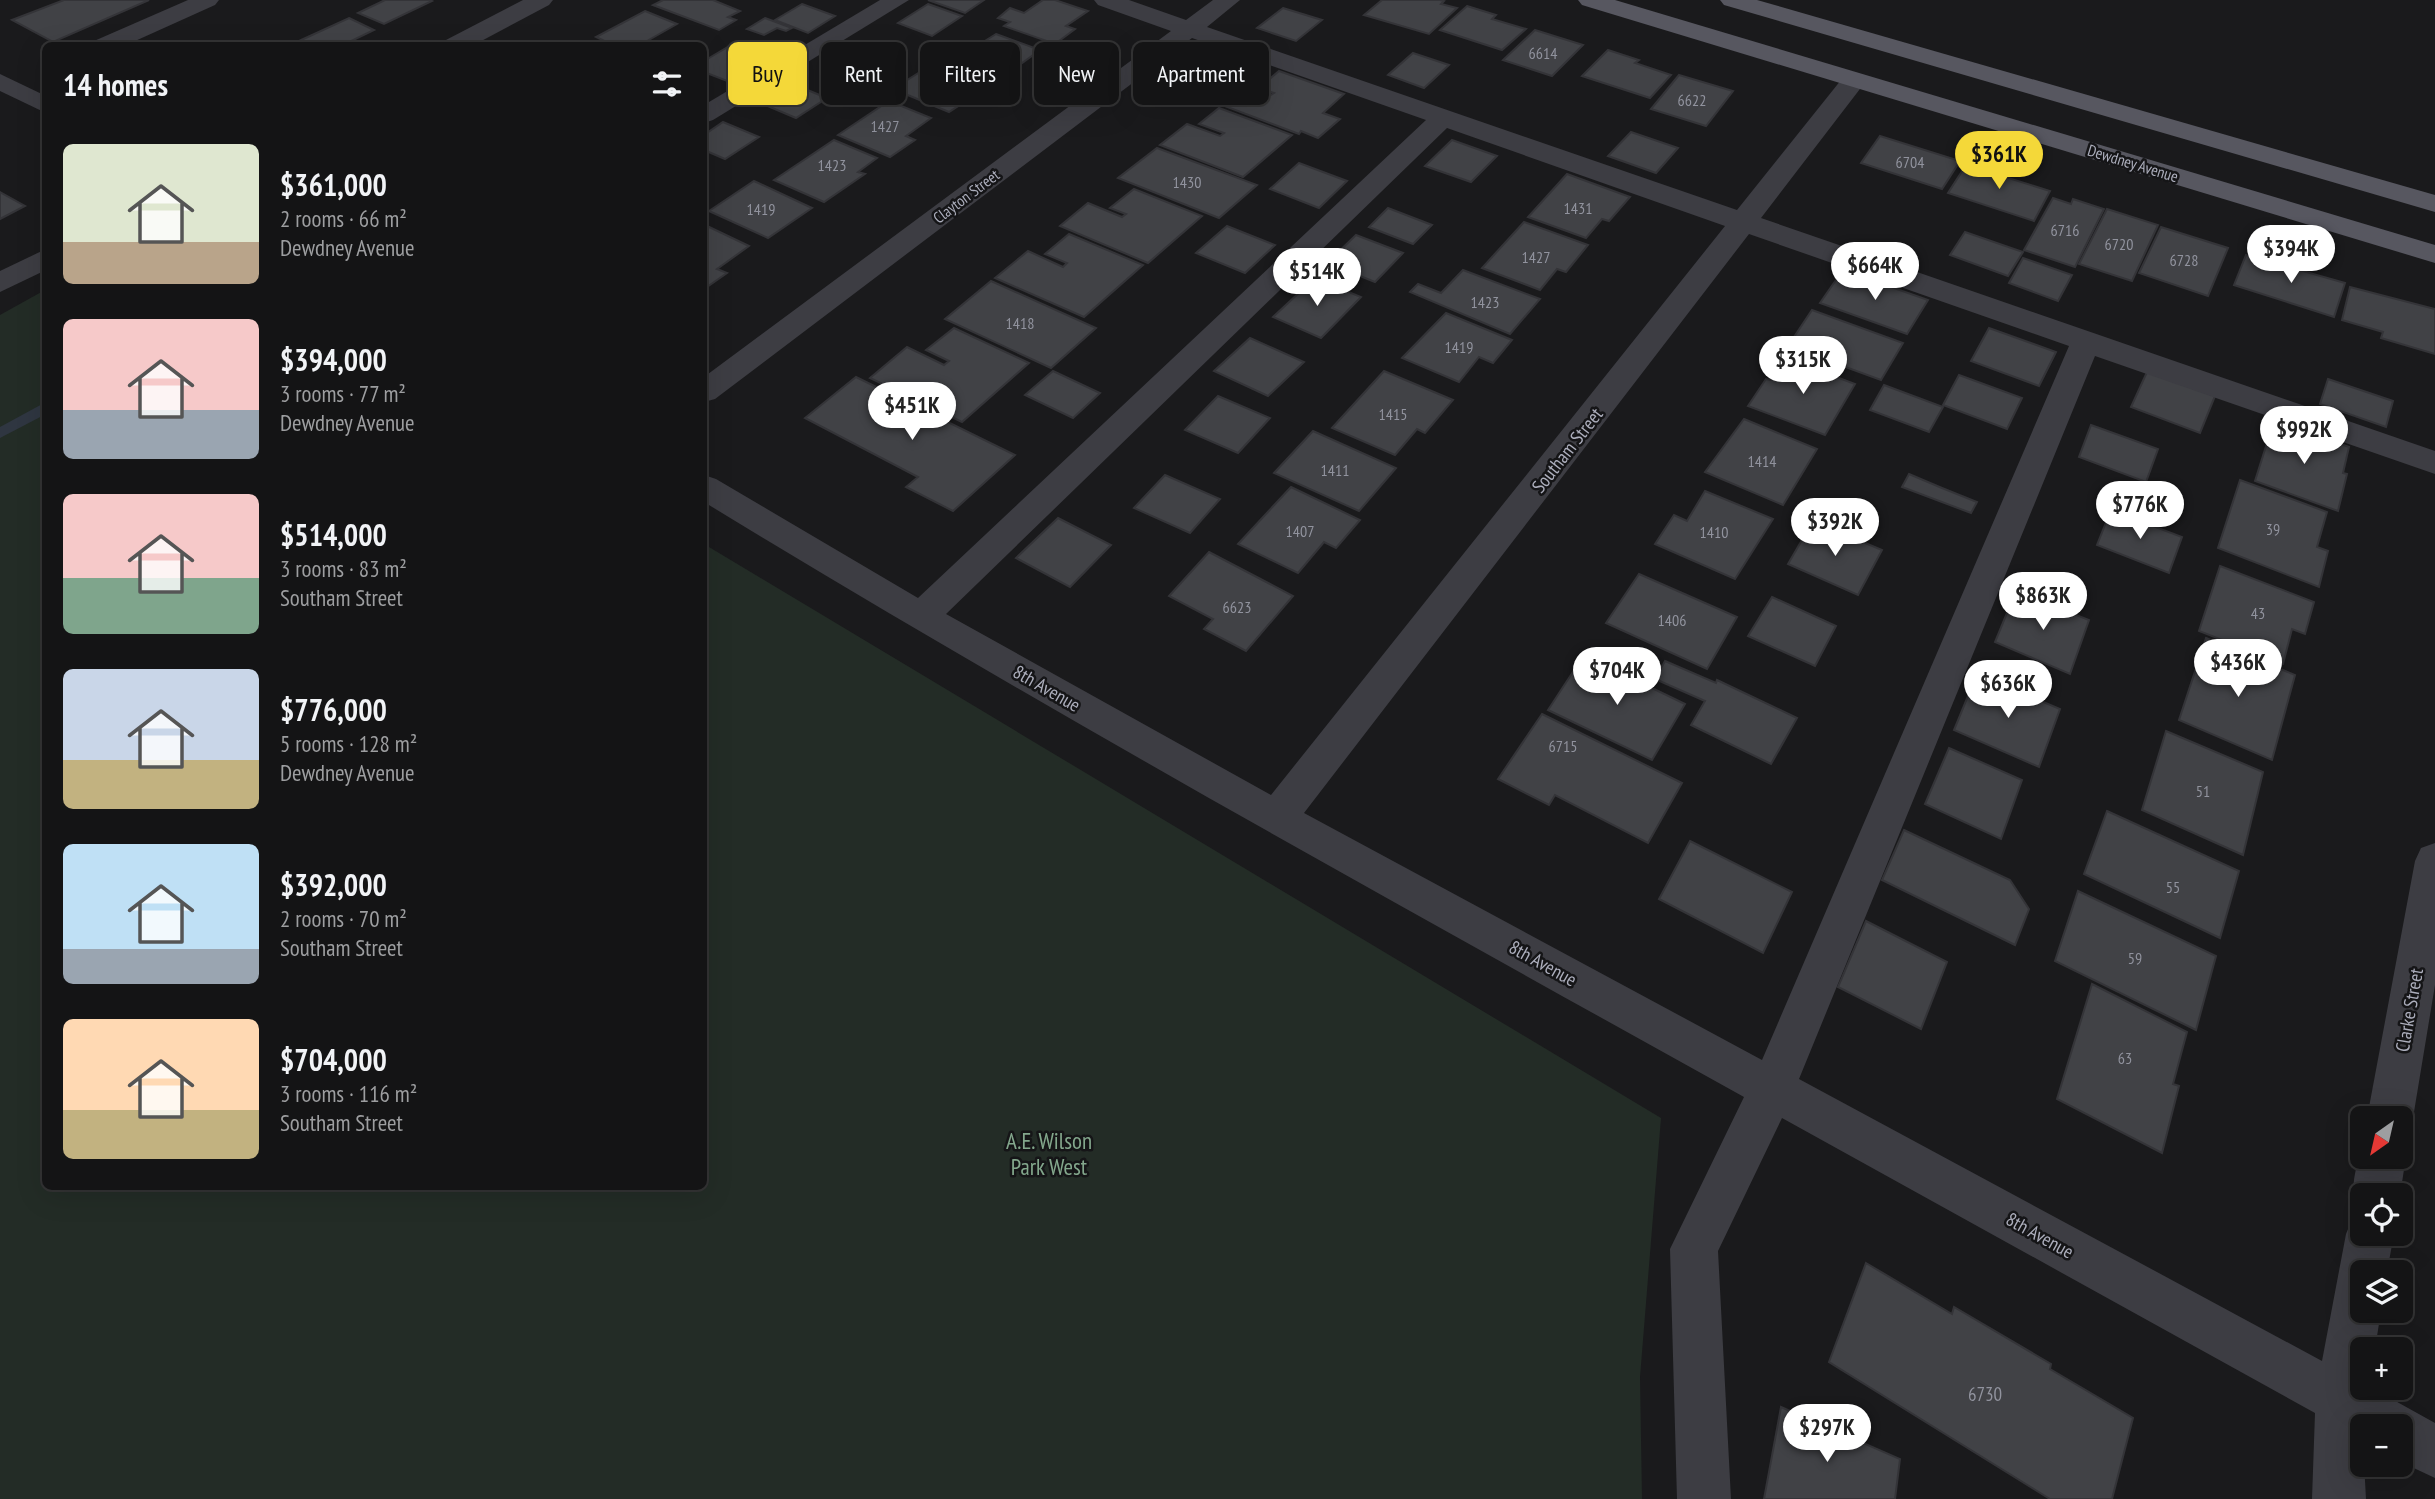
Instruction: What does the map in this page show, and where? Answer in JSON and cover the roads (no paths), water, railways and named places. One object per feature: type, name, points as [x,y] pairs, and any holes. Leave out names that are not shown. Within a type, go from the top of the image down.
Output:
[{"type":"main road","name":"Dewdney Avenue","points":[[1590,0],[2435,254]]},
{"type":"main road","points":[[1732,0],[2435,204]]},
{"type":"street","points":[[112,42],[207,0]]},
{"type":"street","points":[[461,42],[541,0]]},
{"type":"street","points":[[707,113],[897,0]]},
{"type":"street","points":[[1106,0],[2435,463]]},
{"type":"street","name":"Clayton Street","points":[[707,390],[1228,0]]},
{"type":"street","points":[[3,86],[34,76]]},
{"type":"street","name":"Southam Street","points":[[1278,818],[1854,79]]},
{"type":"street","points":[[3,86],[42,104]]},
{"type":"street","points":[[921,617],[1444,117]]},
{"type":"street","points":[[0,283],[42,260]]},
{"type":"street","points":[[1704,1499],[1694,1250],[1772,1089],[2086,341]]},
{"type":"street","name":"8th Avenue","points":[[707,489],[921,617],[1278,818],[2368,1414]]},
{"type":"street","name":"Clarke Street","points":[[2392,1106],[2435,861]]},
{"type":"street","points":[[2339,1499],[2341,1399],[2354,1323]]},
{"type":"street","points":[[2413,1440],[2435,1452]]},
{"type":"waterway","points":[[0,433],[42,409]]},
{"type":"park label","name":"A.E. Wilson Park West","points":[[1049,1153]]}]
